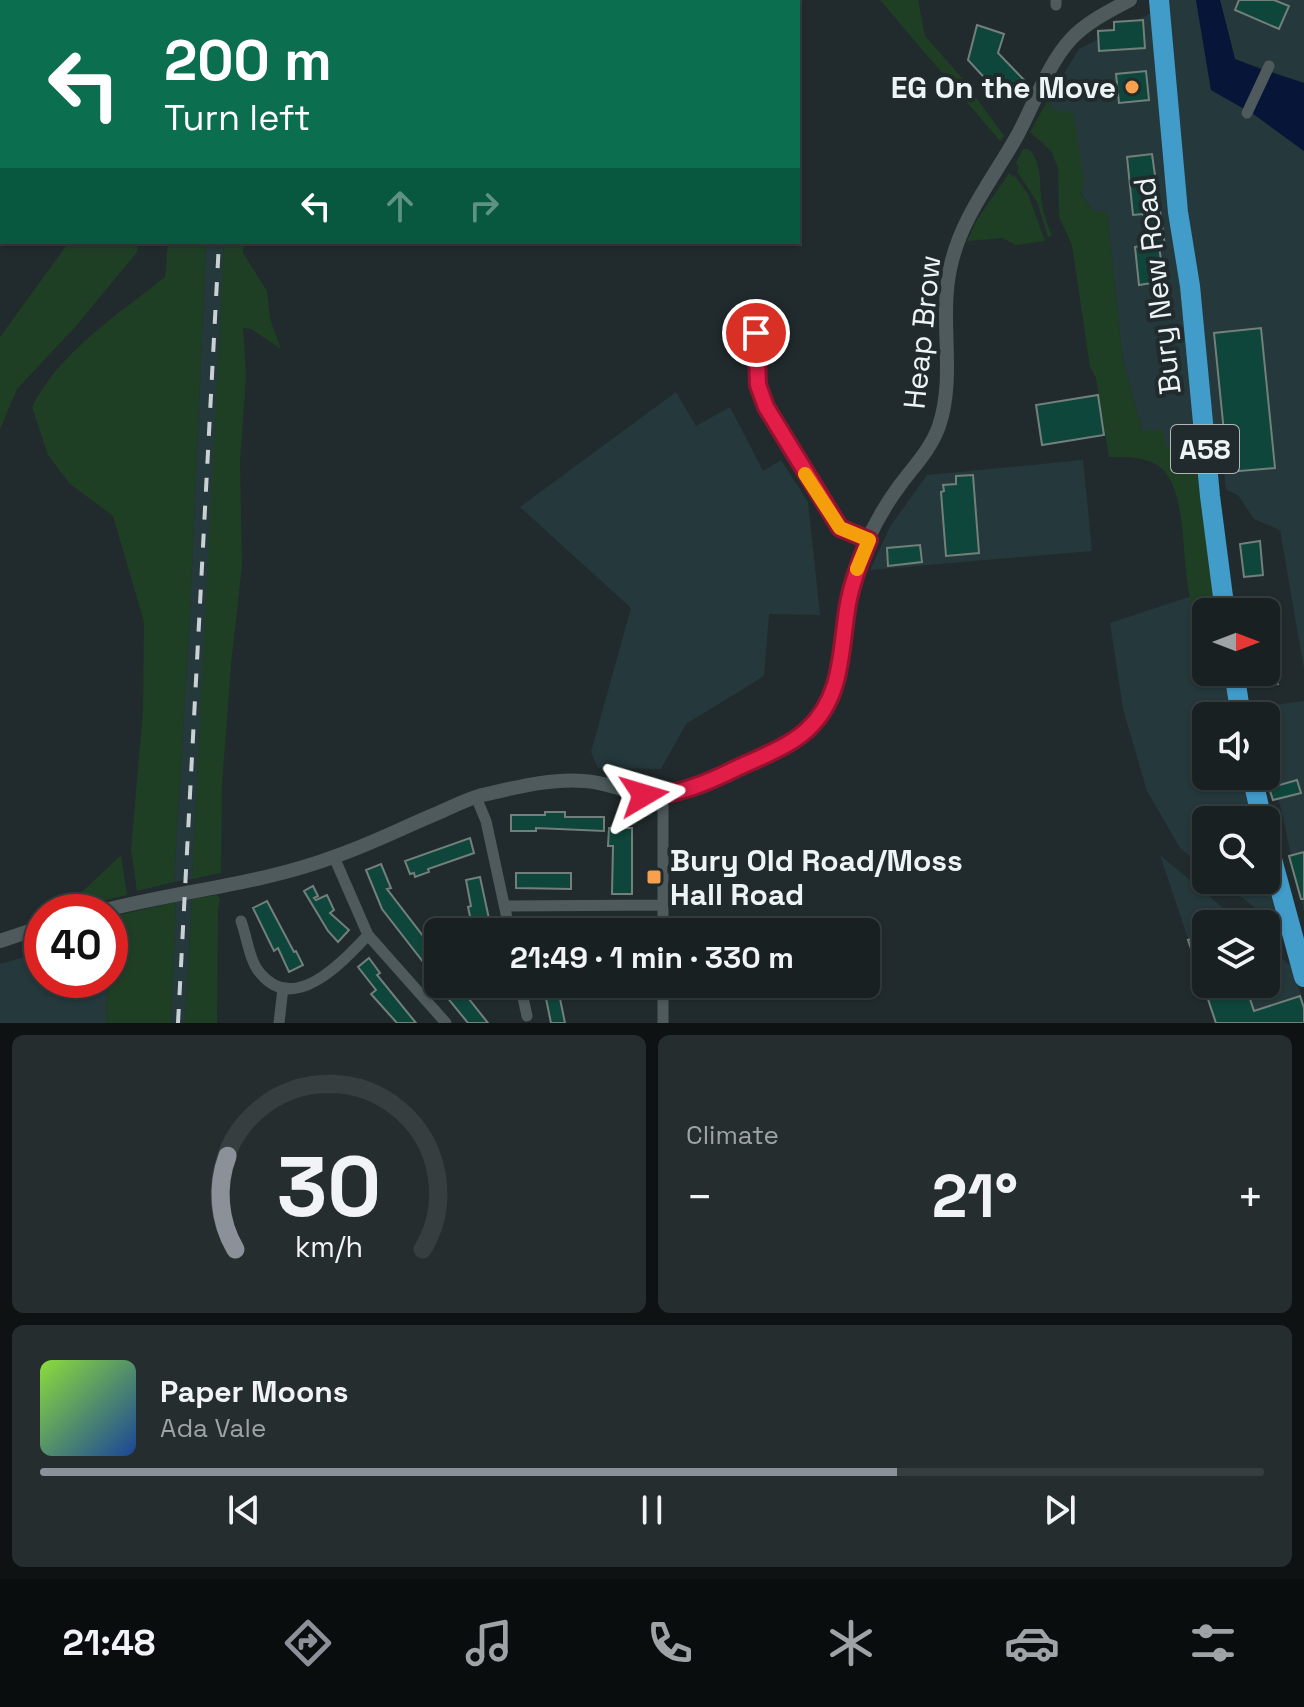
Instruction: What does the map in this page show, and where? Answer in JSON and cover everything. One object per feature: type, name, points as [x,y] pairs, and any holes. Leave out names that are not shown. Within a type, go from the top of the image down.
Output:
[{"type":"highway","name":"Bury New Road","points":[[1159,0],[1178,212],[1190,286],[1223,598]]},
{"type":"highway","points":[[1280,890],[1304,977]]},
{"type":"street","name":"Heap Brow","points":[[663,796],[728,773],[777,749],[805,731],[824,710],[839,676],[849,600],[869,540],[889,501],[923,456],[937,430],[947,388],[946,297],[950,269],[967,217],[1016,137],[1067,43],[1096,19],[1130,0]]},
{"type":"street","points":[[1247,113],[1269,66]]},
{"type":"street","points":[[745,307],[756,333],[758,385],[766,407],[840,528],[869,540]]},
{"type":"street","points":[[128,904],[334,857],[476,797],[529,785],[584,780],[644,795],[663,796],[663,918]]},
{"type":"street","points":[[476,797],[486,821],[507,918]]},
{"type":"street","points":[[334,857],[368,935],[446,1023]]},
{"type":"street","points":[[505,906],[663,905]]},
{"type":"street","points":[[241,921],[260,974],[283,988],[302,987],[325,976],[368,935]]},
{"type":"street","points":[[0,941],[24,933]]},
{"type":"street","points":[[279,1023],[283,988]]},
{"type":"street","points":[[523,998],[527,1016]]},
{"type":"street","points":[[663,998],[663,1023]]},
{"type":"shaded area","points":[[1168,0],[1196,0],[1211,90],[1252,113],[1304,151],[1304,669],[1280,530],[1254,519],[1238,495],[1226,490],[1224,472],[1200,476],[1142,430],[1123,361],[1107,214],[1093,211],[1080,192],[1051,109],[1049,98],[1079,49],[1151,13]]},
{"type":"shaded area","points":[[1220,0],[1304,0],[1304,83],[1235,59]]},
{"type":"shaded area","points":[[206,244],[224,244],[192,879],[174,882],[190,613]]},
{"type":"shaded area","points":[[676,392],[696,426],[730,407],[763,471],[781,460],[808,502],[820,615],[769,614],[764,676],[686,724],[661,769],[598,768],[591,752],[631,608],[520,507]]},
{"type":"shaded area","points":[[1083,460],[1092,551],[870,570],[891,525],[927,475]]},
{"type":"shaded area","points":[[1213,589],[1210,598],[1192,598],[1192,686],[1227,686],[1229,702],[1192,702],[1192,790],[1244,790],[1248,806],[1192,806],[1192,858],[1180,848],[1147,791],[1123,709],[1110,623]]},
{"type":"shaded area","points":[[1304,701],[1304,912],[1277,790],[1280,790],[1280,704]]},
{"type":"shaded area","points":[[1160,855],[1192,882],[1192,894],[1206,894],[1225,910],[1192,910],[1192,950]]},
{"type":"shaded area","points":[[1238,894],[1271,894],[1275,910],[1258,910]]},
{"type":"shaded area","points":[[192,899],[185,1023],[171,1023],[176,902]]},
{"type":"shaded area","points":[[24,957],[24,998],[107,998],[106,1023],[0,1023],[0,964]]},
{"type":"shaded area","points":[[1280,957],[1292,967],[1304,1004],[1304,1023],[1213,1023],[1208,998],[1280,998]]},
{"type":"green space","points":[[880,0],[918,0],[925,36],[961,77],[1004,136],[1000,141]]},
{"type":"green space","points":[[1049,98],[1051,109],[1073,113],[1084,184],[1080,193],[1093,211],[1107,213],[1123,361],[1142,430],[1163,430],[1165,446],[1191,447],[1197,453],[1214,598],[1192,598],[1192,606],[1180,509],[1166,473],[1147,460],[1109,457],[1096,378],[1090,367],[1072,245],[1059,217],[1058,168],[1051,151],[1030,132]]},
{"type":"green space","points":[[1023,149],[1029,149],[1037,162],[1042,205],[1052,236],[1048,237],[1037,202],[1017,171],[1019,167],[1016,163]]},
{"type":"green space","points":[[1009,173],[1028,194],[1045,241],[1016,245],[1002,238],[967,241],[977,220]]},
{"type":"green space","points":[[68,244],[139,244],[137,252],[76,326],[17,389],[0,429],[0,337]]},
{"type":"green space","points":[[168,244],[206,244],[190,613],[174,882],[137,891],[131,850],[143,710],[144,622],[113,516],[70,484],[48,455],[32,407],[58,368],[74,351],[165,277]]},
{"type":"green space","points":[[224,244],[244,244],[243,253],[267,291],[270,319],[281,349],[251,329],[243,328],[246,376],[240,463],[242,566],[222,785],[221,873],[192,879]]},
{"type":"green space","points":[[121,855],[127,894],[80,894]]},
{"type":"green space","points":[[217,895],[220,899],[217,1023],[185,1023],[192,899]]},
{"type":"green space","points":[[176,902],[171,1023],[106,1023],[107,998],[128,998],[128,913]]},
{"type":"water","points":[[1196,0],[1220,0],[1235,59],[1265,71],[1246,110],[1211,90]]},
{"type":"water","points":[[1270,72],[1304,83],[1304,151],[1252,113]]},
{"type":"building","points":[[1239,0],[1274,0],[1289,6],[1279,29],[1235,10]]},
{"type":"building","points":[[1143,20],[1145,48],[1099,51],[1098,31],[1114,30],[1114,22]]},
{"type":"building","points":[[977,25],[1004,34],[998,53],[1026,82],[1005,100],[968,60]]},
{"type":"building","points":[[1146,71],[1149,100],[1119,103],[1116,74]]},
{"type":"building","points":[[1152,154],[1165,246],[1159,246],[1164,281],[1139,285],[1135,247],[1147,244],[1143,214],[1133,215],[1127,157]]},
{"type":"building","points":[[1261,328],[1275,468],[1228,472],[1214,333]]},
{"type":"building","points":[[1098,395],[1104,435],[1042,445],[1036,405]]},
{"type":"building","points":[[973,475],[979,553],[946,556],[943,485],[956,484],[956,476]]},
{"type":"building","points":[[1260,541],[1263,575],[1244,577],[1240,544]]},
{"type":"building","points":[[920,545],[922,562],[888,566],[887,548]]},
{"type":"building","points":[[1297,780],[1301,793],[1273,800],[1270,790],[1280,790],[1280,785]]},
{"type":"building","points":[[545,812],[565,812],[565,817],[604,817],[604,831],[536,828],[536,831],[511,831],[511,815],[545,815]]},
{"type":"building","points":[[609,828],[632,828],[632,894],[612,894],[613,846],[608,846]]},
{"type":"building","points":[[470,838],[474,853],[428,869],[429,872],[415,877],[414,873],[410,874],[405,861]]},
{"type":"building","points":[[1304,852],[1304,899],[1301,899],[1289,856]]},
{"type":"building","points":[[381,864],[391,888],[387,889],[424,937],[424,963],[382,909],[366,870]]},
{"type":"building","points":[[516,873],[571,873],[571,889],[516,888]]},
{"type":"building","points":[[480,877],[489,918],[470,918],[466,880]]},
{"type":"building","points":[[313,886],[318,896],[314,898],[327,895],[334,910],[330,913],[349,930],[338,942],[304,891]]},
{"type":"building","points":[[267,901],[303,965],[289,972],[278,948],[274,951],[253,908]]},
{"type":"building","points":[[369,958],[380,973],[377,975],[416,1023],[397,1023],[371,994],[376,990],[358,967]]},
{"type":"building","points":[[1300,996],[1304,1008],[1304,1023],[1216,1023],[1208,998],[1250,998],[1254,1011]]},
{"type":"building","points":[[448,998],[468,998],[488,1023],[468,1023]]},
{"type":"building","points":[[546,998],[560,998],[565,1023],[551,1023]]},
{"type":"railway","points":[[178,1023],[219,244]]},
{"type":"slow traffic","points":[[805,474],[840,528],[869,540],[857,569]]},
{"type":"place","name":"EG On the Move","points":[[1132,87]]},
{"type":"place","name":"Bury Old Road/Moss Hall Road","points":[[654,877]]},
{"type":"route","points":[[644,795],[670,794],[728,773],[777,749],[815,721],[824,710],[839,676],[849,600],[869,540],[840,528],[766,407],[758,385],[756,333]]}]
